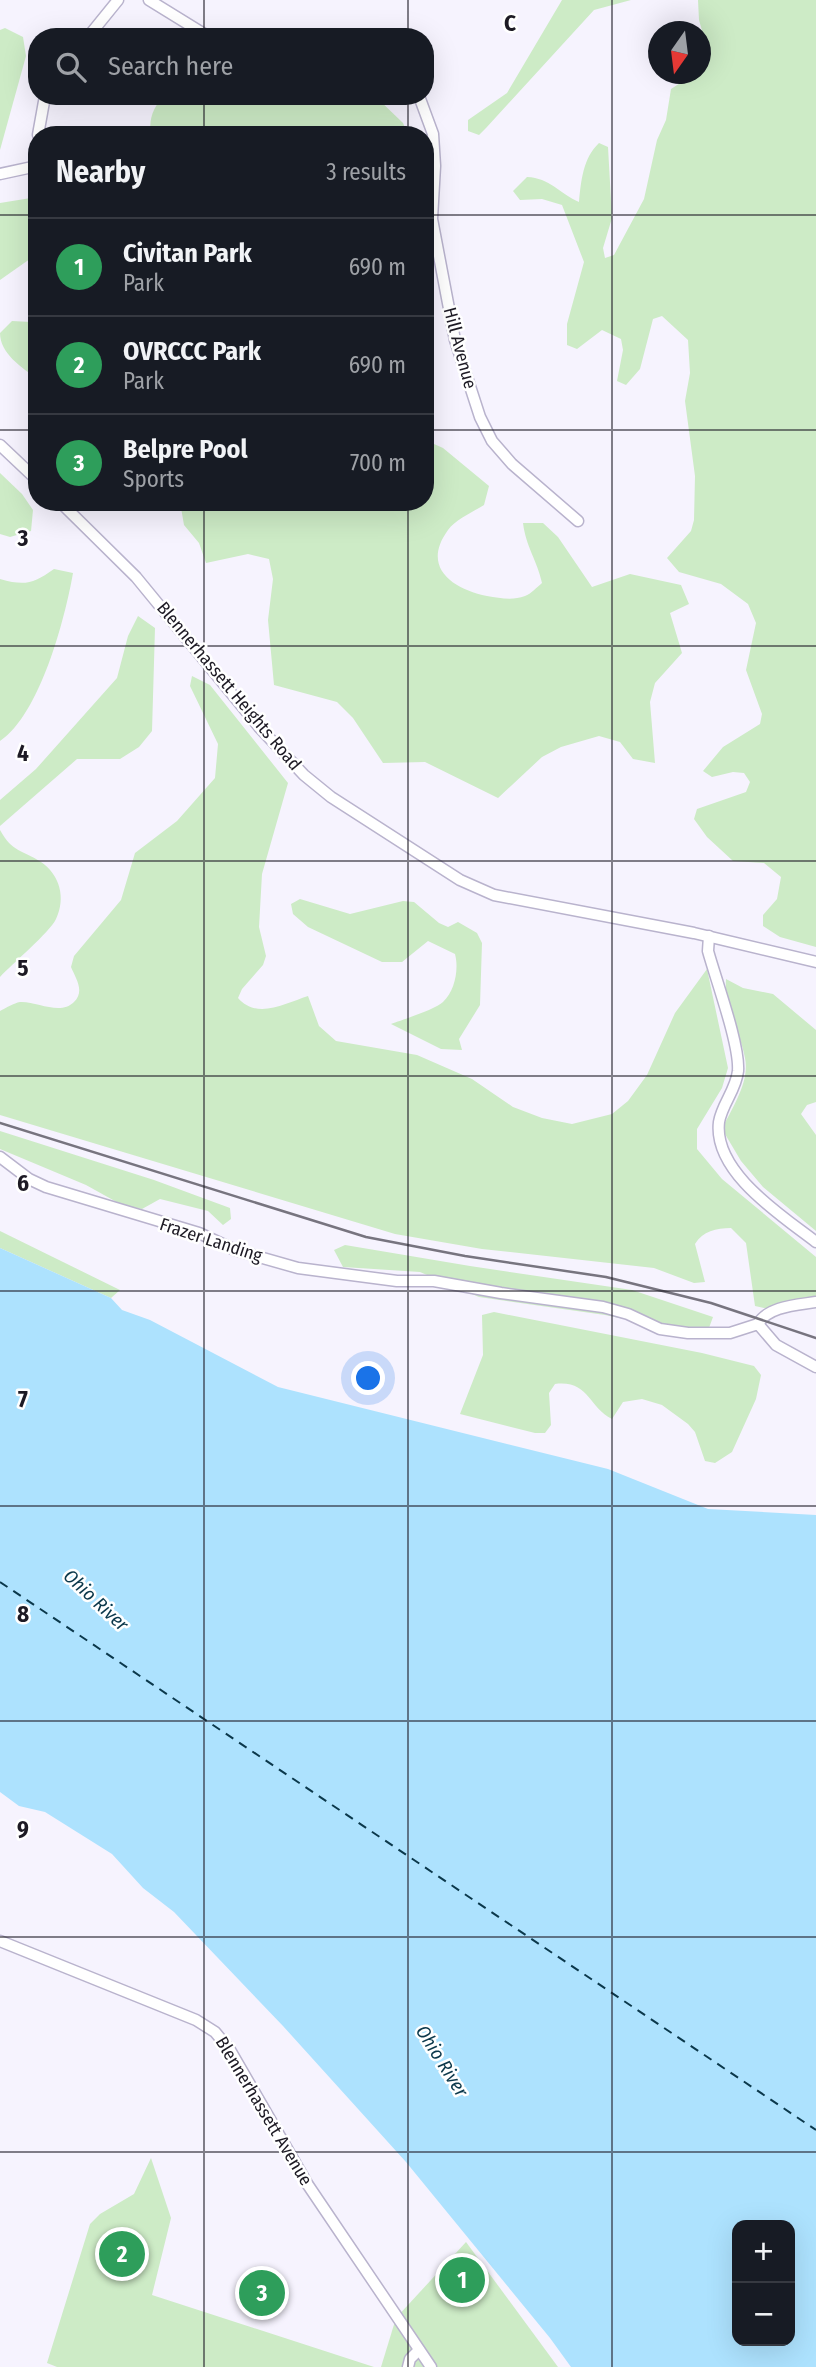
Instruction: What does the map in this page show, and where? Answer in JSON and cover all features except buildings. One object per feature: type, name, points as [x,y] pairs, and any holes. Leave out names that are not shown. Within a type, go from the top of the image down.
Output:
[{"type":"street","points":[[95,28],[118,0]]},
{"type":"street","points":[[149,0],[194,28]]},
{"type":"street","points":[[39,126],[43,105]]},
{"type":"street","name":"Hill Avenue","points":[[422,105],[430,126]]},
{"type":"street","name":"Hill Avenue","points":[[434,150],[434,184]]},
{"type":"street","points":[[0,174],[28,168]]},
{"type":"street","name":"Hill Avenue","points":[[434,229],[453,327],[480,417],[492,441],[512,464],[578,521]]},
{"type":"street","points":[[0,444],[28,471]]},
{"type":"street","name":"Blennerhassett Heights Road","points":[[70,511],[136,577],[259,727],[304,775],[368,822],[478,890],[709,936],[816,962]]},
{"type":"street","points":[[709,936],[708,951],[735,1049],[738,1071],[719,1121],[721,1150],[741,1178],[762,1200],[816,1242]]},
{"type":"street","name":"Frazer Landing","points":[[0,1157],[29,1179],[46,1187],[199,1233],[244,1252],[298,1268],[390,1280],[434,1281],[603,1307],[628,1314],[660,1329],[709,1335],[730,1333],[758,1324],[761,1318],[773,1312],[816,1302]]},
{"type":"street","points":[[758,1324],[776,1345],[816,1367]]},
{"type":"street","name":"Blennerhassett Avenue","points":[[0,1941],[177,2011],[215,2032],[230,2050],[308,2185],[431,2367]]},
{"type":"street","points":[[408,2367],[410,2359],[419,2350]]},
{"type":"green space","points":[[562,0],[631,0],[594,10],[479,135],[468,131],[468,120],[507,93]]},
{"type":"green space","points":[[698,0],[816,0],[816,947],[780,937],[763,926],[763,915],[777,899],[781,877],[764,863],[733,861],[707,837],[694,819],[697,809],[746,792],[750,782],[744,773],[733,772],[712,777],[703,771],[723,747],[760,724],[762,714],[746,670],[756,623],[748,604],[721,584],[679,572],[667,558],[691,531],[694,520],[695,476],[685,401],[690,373],[688,340],[662,316],[653,319],[640,369],[626,385],[617,381],[623,350],[621,339],[602,330],[577,349],[567,345],[567,324],[584,262],[562,205],[542,199],[520,200],[513,191],[527,177],[535,178],[579,202],[582,178],[589,156],[599,143],[608,147],[612,218],[603,248],[605,258],[614,255],[644,199],[657,140],[666,120],[671,89],[679,84],[711,84],[711,21],[699,20]]},
{"type":"green space","points":[[5,28],[23,37],[26,56],[0,150],[0,30]]},
{"type":"green space","points":[[157,105],[384,105],[404,126],[150,126]]},
{"type":"green space","points":[[28,198],[28,260],[0,280],[0,203]]},
{"type":"green space","points":[[12,321],[28,322],[28,372],[8,354],[0,333]]},
{"type":"green space","points":[[434,444],[443,448],[489,486],[484,505],[455,522],[440,543],[439,565],[452,582],[462,588],[487,596],[511,599],[527,595],[542,583],[523,523],[543,523],[558,537],[592,587],[630,574],[681,585],[689,604],[670,613],[682,653],[655,683],[650,702],[655,763],[633,759],[620,742],[599,736],[561,747],[542,757],[498,798],[425,762],[383,763],[353,718],[337,702],[274,685],[268,620],[273,579],[269,559],[248,554],[206,563],[199,543],[184,525],[182,511],[434,511]]},
{"type":"green space","points":[[0,473],[22,494],[28,503],[28,511],[33,511],[31,531],[10,537],[0,534]]},
{"type":"green space","points":[[54,569],[73,573],[57,639],[39,688],[27,710],[0,741],[0,579],[28,582]]},
{"type":"green space","points":[[138,616],[155,628],[152,731],[139,747],[120,759],[77,759],[0,826],[0,800],[36,769],[117,678],[128,636]]},
{"type":"green space","points":[[192,676],[210,685],[288,783],[262,874],[259,927],[266,956],[263,965],[242,989],[238,998],[246,1005],[263,1009],[281,1006],[308,996],[319,1026],[336,1041],[417,1055],[472,1079],[513,1107],[542,1118],[572,1124],[612,1114],[628,1101],[647,1075],[675,1013],[707,969],[728,1068],[722,1088],[697,1129],[697,1149],[722,1179],[816,1257],[816,1297],[768,1309],[755,1306],[746,1243],[731,1228],[710,1231],[695,1244],[705,1282],[694,1283],[654,1268],[482,1249],[395,1234],[0,1115],[0,1011],[20,1002],[62,1008],[74,1002],[79,989],[71,967],[74,956],[121,900],[135,853],[177,821],[215,778],[218,744],[190,686]]},
{"type":"green space","points":[[0,830],[13,847],[48,867],[57,880],[61,903],[52,925],[0,977]]},
{"type":"green space","points":[[300,899],[350,914],[403,901],[414,902],[439,923],[448,927],[458,922],[477,933],[482,943],[480,1005],[459,1039],[462,1050],[441,1049],[391,1024],[443,1002],[455,979],[455,954],[428,941],[402,962],[382,962],[308,927],[293,914],[291,904]]},
{"type":"green space","points":[[726,979],[743,988],[773,994],[816,1030],[816,1102],[807,1105],[801,1114],[816,1135],[816,1231],[763,1187],[741,1161],[722,1129],[739,1095],[746,1067],[743,1048],[727,999]]},
{"type":"green space","points":[[0,1131],[154,1180],[230,1208],[231,1219],[223,1225],[208,1211],[160,1199],[142,1209],[122,1205],[86,1185],[0,1149]]},
{"type":"green space","points":[[0,1231],[120,1290],[111,1298],[0,1248]]},
{"type":"green space","points":[[345,1245],[632,1290],[713,1317],[706,1336],[605,1315],[479,1297],[420,1272],[343,1267],[334,1250]]},
{"type":"green space","points":[[494,1312],[702,1353],[754,1366],[761,1375],[756,1399],[732,1452],[715,1463],[705,1461],[695,1432],[662,1405],[642,1399],[623,1402],[612,1419],[582,1390],[566,1384],[555,1384],[549,1393],[551,1425],[545,1433],[535,1433],[460,1414],[483,1355],[482,1315]]},
{"type":"green space","points":[[151,2158],[171,2218],[152,2295],[374,2367],[57,2367],[47,2363],[90,2224],[100,2214],[134,2194]]},
{"type":"green space","points":[[466,2242],[558,2367],[381,2367],[396,2318]]},
{"type":"water","name":"Ohio River","points":[[0,1248],[111,1298],[122,1310],[150,1320],[278,1387],[608,1469],[708,1509],[816,1515],[816,2367],[571,2367],[406,2162],[283,2026],[174,1912],[143,1888],[112,1854],[45,1812],[19,1806],[0,1792]]},
{"type":"water","points":[[260,2273],[281,2280],[271,2312],[250,2306],[253,2295],[239,2291],[241,2284],[256,2288]]},
{"type":"ferry route","points":[[0,1582],[816,2130]]},
{"type":"railway","points":[[0,1123],[366,1237],[465,1256],[606,1277],[711,1303],[816,1338]]},
{"type":"place","name":"OVRCCC Park","points":[[122,2254]]},
{"type":"place","name":"Civitan Park","points":[[462,2280]]},
{"type":"place","name":"Belpre Pool","points":[[262,2293]]}]
